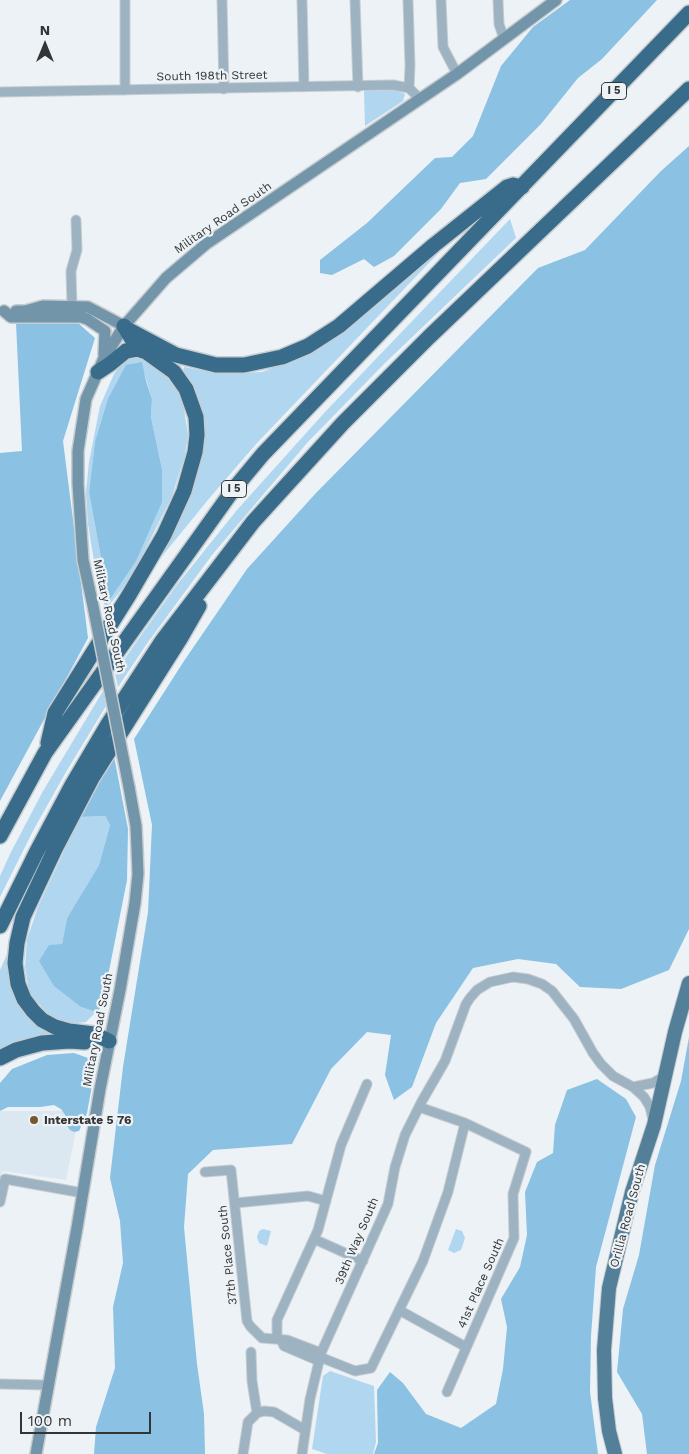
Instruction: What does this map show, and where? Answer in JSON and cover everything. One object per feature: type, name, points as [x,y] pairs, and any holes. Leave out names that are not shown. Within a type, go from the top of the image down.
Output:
[{"type":"highway","name":"I 5","points":[[0,836],[45,753],[233,490],[263,454],[689,13]]},
{"type":"highway","points":[[0,926],[40,845],[108,724],[162,641],[253,522],[343,423],[429,337],[689,89]]},
{"type":"highway","points":[[124,326],[169,352],[210,364],[244,365],[282,357],[308,346],[339,326],[434,245],[507,187],[513,185],[522,187]]},
{"type":"highway","points":[[45,753],[55,713],[130,595],[164,535],[184,491],[193,463],[197,426],[190,398],[174,372],[135,344],[124,326]]},
{"type":"highway","points":[[101,365],[110,364],[126,350],[137,349],[146,352]]},
{"type":"highway","points":[[109,1041],[94,1034],[54,1027],[42,1020],[33,1011],[24,999],[18,984],[15,963],[17,942],[23,917],[55,849],[92,778],[180,639],[222,563]]},
{"type":"highway","points":[[0,1058],[16,1050],[42,1042],[69,1041],[96,1044],[109,1041]]},
{"type":"main road","name":"Military Road South","points":[[36,1454],[109,1041],[122,981],[138,874],[136,826],[83,560],[78,484],[78,451],[86,399],[101,365],[124,326],[166,278],[206,244],[457,74],[556,0]]},
{"type":"main road","points":[[2,312],[25,311],[43,306],[88,307],[124,326]]},
{"type":"main road","points":[[2,312],[11,317],[82,317],[87,319],[105,331],[101,365]]},
{"type":"main road","name":"Orillia Road South","points":[[615,1454],[609,1432],[605,1398],[604,1350],[608,1293],[632,1192],[654,1125],[675,1032],[689,983]]},
{"type":"street","points":[[125,0],[125,90]]},
{"type":"street","points":[[222,0],[224,88]]},
{"type":"street","points":[[302,0],[304,87]]},
{"type":"street","points":[[356,0],[358,87]]},
{"type":"street","points":[[408,0],[409,88],[419,98]]},
{"type":"street","points":[[441,0],[443,47],[457,74]]},
{"type":"street","points":[[498,0],[499,24],[504,39]]},
{"type":"street","name":"South 198th Street","points":[[0,92],[393,86],[409,88]]},
{"type":"street","points":[[72,306],[71,271],[77,250],[76,220]]},
{"type":"street","name":"39th Way South","points":[[302,1454],[310,1399],[320,1357],[388,1204],[405,1135],[419,1106],[446,1061],[466,1004],[477,990],[490,982],[513,977],[528,979],[542,984],[552,991],[567,1009],[601,1064],[613,1076],[633,1087]]},
{"type":"street","points":[[633,1087],[653,1083],[665,1076]]},
{"type":"street","points":[[279,1340],[277,1320],[314,1239],[341,1145],[367,1084]]},
{"type":"street","points":[[633,1087],[641,1093],[650,1107],[654,1125]]},
{"type":"street","points":[[419,1106],[465,1123],[448,1192],[423,1261],[399,1310],[466,1347]]},
{"type":"street","name":"41st Place South","points":[[447,1392],[514,1238],[513,1194],[526,1152],[465,1123]]},
{"type":"street","name":"37th Place South","points":[[206,1172],[231,1170],[247,1321],[255,1333],[262,1338],[287,1340],[320,1357],[355,1370],[371,1368],[399,1310]]},
{"type":"street","points":[[0,1202],[5,1178],[83,1193]]},
{"type":"street","points":[[235,1203],[308,1196],[326,1201]]},
{"type":"street","points":[[314,1239],[363,1262]]},
{"type":"street","points":[[251,1352],[252,1381],[257,1413]]},
{"type":"street","points":[[0,1384],[48,1385]]},
{"type":"street","points":[[243,1454],[248,1422],[257,1413],[264,1411],[274,1412],[305,1430]]},
{"type":"shaded area","points":[[570,0],[657,0],[602,59],[578,78],[541,124],[486,179],[460,183],[441,209],[394,256],[374,267],[364,259],[332,275],[320,273],[320,260],[367,223],[435,158],[452,157],[473,136],[501,66],[533,27]]},
{"type":"shaded area","points":[[395,90],[405,94],[403,101],[365,126],[364,91]]},
{"type":"shaded area","points":[[689,146],[689,929],[669,970],[621,989],[580,987],[556,964],[518,959],[473,968],[436,1023],[412,1087],[394,1100],[385,1075],[391,1035],[367,1032],[331,1069],[292,1144],[213,1150],[188,1174],[184,1227],[197,1364],[204,1414],[205,1454],[94,1454],[96,1427],[115,1368],[113,1307],[123,1263],[120,1221],[110,1178],[123,1067],[148,912],[152,825],[134,739],[184,661],[247,569],[316,493],[538,268],[585,250],[661,171]]},
{"type":"shaded area","points":[[510,219],[516,238],[385,363],[307,443],[212,555],[146,645],[118,687],[115,673],[176,586],[237,510],[325,412]]},
{"type":"shaded area","points":[[449,242],[257,443],[141,582],[202,448],[203,413],[183,372],[184,367],[220,374],[262,372],[309,354]]},
{"type":"shaded area","points":[[16,323],[78,323],[95,338],[63,441],[88,638],[0,801],[0,453],[22,451]]},
{"type":"shaded area","points":[[139,357],[153,365],[166,376],[183,403],[188,435],[185,455],[172,496],[126,584],[106,609],[98,586],[88,524],[86,492],[89,462],[100,406],[114,374],[126,358]],"holes":[[[141,362],[152,399],[151,417],[162,469],[106,604],[103,569],[89,492],[95,442]]]},
{"type":"shaded area","points":[[142,362],[152,399],[151,417],[162,469],[162,502],[136,561],[106,605],[103,569],[89,492],[95,442],[108,399],[126,365]]},
{"type":"shaded area","points":[[103,691],[106,706],[34,829],[0,897],[0,876],[11,852],[43,791]]},
{"type":"shaded area","points":[[114,756],[128,829],[127,880],[106,986],[105,1004],[96,1012],[81,1007],[54,986],[39,961],[49,945],[62,944],[67,918],[99,865],[110,825],[105,816],[80,817]]},
{"type":"shaded area","points":[[105,816],[110,825],[99,865],[67,918],[62,944],[81,1007],[96,1012],[86,1022],[67,1024],[47,1013],[29,992],[25,966],[27,939],[38,907],[80,817]]},
{"type":"shaded area","points":[[12,943],[14,992],[28,1017],[41,1028],[59,1037],[0,1053],[0,970]]},
{"type":"shaded area","points":[[689,1037],[689,1454],[647,1454],[642,1414],[617,1372],[623,1309],[639,1255],[655,1165],[681,1081]]},
{"type":"shaded area","points":[[74,1053],[88,1058],[93,1080],[87,1113],[79,1131],[74,1132],[70,1130],[67,1126],[68,1119],[61,1109],[54,1105],[8,1107],[0,1111],[0,1083],[12,1069],[47,1055]]},
{"type":"shaded area","points":[[597,1079],[626,1099],[636,1117],[596,1267],[591,1336],[590,1392],[598,1454],[374,1454],[378,1443],[377,1390],[390,1372],[403,1383],[426,1414],[461,1428],[496,1404],[503,1369],[507,1327],[501,1299],[520,1267],[527,1235],[525,1192],[537,1162],[553,1153],[555,1125],[567,1090]]},
{"type":"shaded area","points":[[0,1111],[80,1111],[66,1180],[3,1171],[0,1178]]},
{"type":"shaded area","points":[[263,1229],[271,1231],[267,1246],[259,1243],[257,1237],[259,1231]]},
{"type":"shaded area","points":[[456,1229],[462,1231],[465,1238],[461,1250],[454,1253],[448,1250]]},
{"type":"shaded area","points":[[330,1371],[374,1386],[376,1442],[373,1454],[327,1454],[312,1449],[323,1376]]},
{"type":"place","name":"Interstate 5 76","points":[[34,1120]]}]
